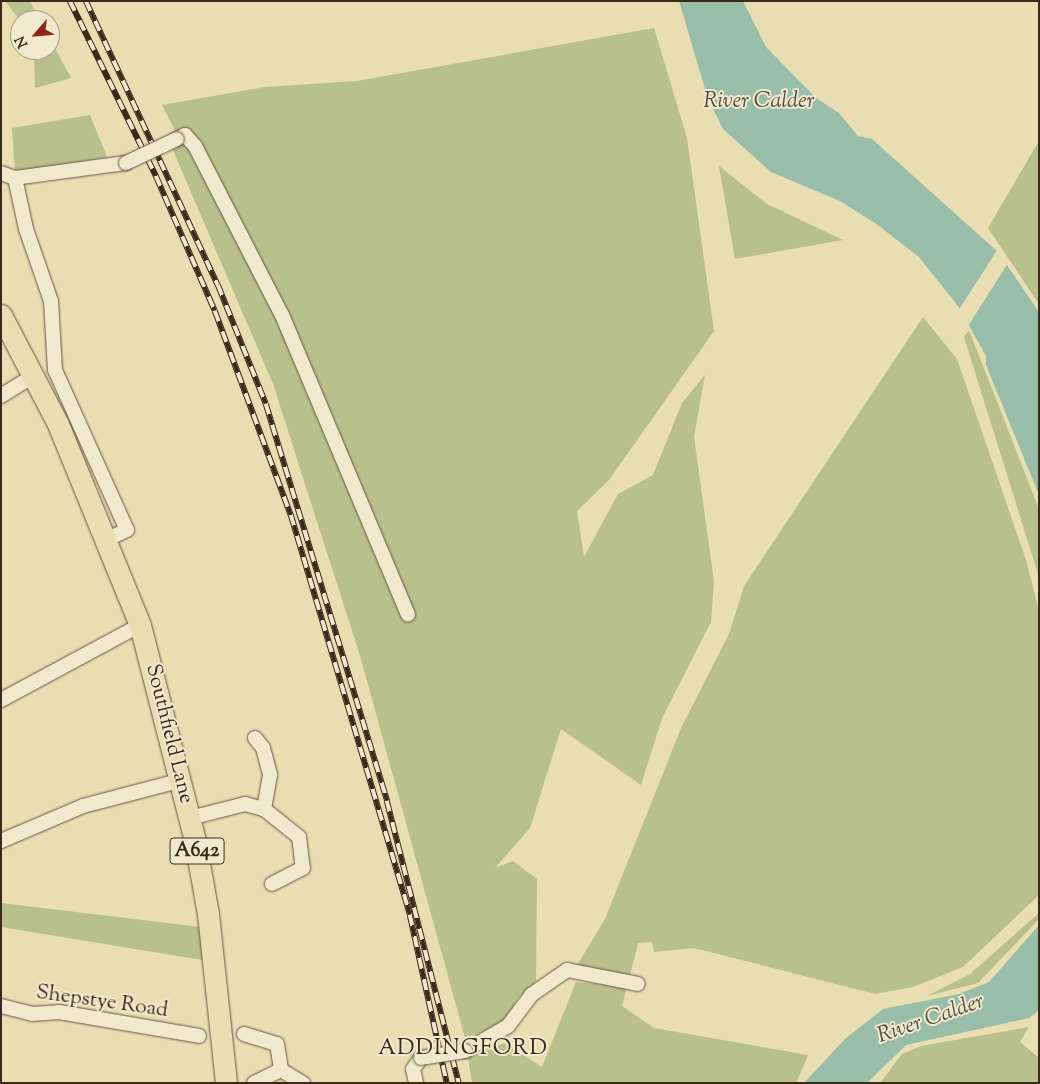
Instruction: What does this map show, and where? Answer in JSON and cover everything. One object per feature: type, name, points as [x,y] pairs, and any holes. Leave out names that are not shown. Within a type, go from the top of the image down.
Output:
[{"type":"highway","name":"Southfield Lane","points":[[1,315],[35,375],[108,539],[140,625],[182,780],[190,818],[208,914],[226,1083]]},
{"type":"street","points":[[1,173],[15,178],[126,163],[185,135],[195,146],[282,314],[408,615]]},
{"type":"street","points":[[15,178],[26,229],[51,301],[55,370],[127,530],[108,539]]},
{"type":"street","points":[[1,396],[35,375]]},
{"type":"street","points":[[1,700],[140,625]]},
{"type":"street","points":[[255,738],[263,748],[270,775],[264,809]]},
{"type":"street","points":[[1,840],[83,806],[182,780]]},
{"type":"street","points":[[190,818],[245,804],[264,809],[299,837],[303,868],[272,884]]},
{"type":"street","points":[[416,1083],[413,1069],[421,1058],[466,1051],[508,1026],[531,995],[567,970],[638,984]]},
{"type":"street","name":"Shepstye Road","points":[[1,1006],[32,1014],[60,1012],[199,1036]]},
{"type":"street","points":[[244,1034],[277,1044],[281,1070]]},
{"type":"street","points":[[254,1083],[281,1070]]},
{"type":"street","points":[[281,1070],[303,1083]]},
{"type":"shaded area","points":[[5,1],[30,1],[35,10],[12,10]]},
{"type":"shaded area","points":[[654,28],[687,138],[714,331],[609,480],[577,511],[584,557],[618,494],[653,475],[682,403],[705,375],[694,437],[714,581],[711,622],[662,718],[641,785],[561,729],[530,828],[495,868],[513,861],[537,879],[536,981],[518,998],[505,1023],[465,1038],[361,659],[273,384],[172,148],[176,132],[162,105],[265,87],[357,81]]},
{"type":"shaded area","points":[[60,58],[71,78],[35,88],[34,60],[60,60]]},
{"type":"shaded area","points":[[90,115],[107,157],[15,174],[12,128]]},
{"type":"shaded area","points":[[1039,141],[1039,304],[988,228]]},
{"type":"shaded area","points":[[719,166],[767,204],[843,240],[735,259]]},
{"type":"shaded area","points":[[923,317],[957,359],[1026,560],[1039,611],[1039,895],[963,967],[913,987],[875,994],[694,948],[654,952],[652,942],[638,943],[630,976],[576,967],[605,919],[681,728],[729,634],[744,586]]},
{"type":"shaded area","points":[[969,330],[1039,509],[1039,577],[964,337]]},
{"type":"shaded area","points":[[1,903],[209,928],[214,962],[1,927]]},
{"type":"shaded area","points":[[1039,913],[1039,919],[978,983],[927,996],[970,974]]},
{"type":"shaded area","points":[[576,982],[627,987],[622,1006],[654,1028],[808,1055],[796,1083],[472,1083],[468,1057],[504,1043],[542,1067]]},
{"type":"shaded area","points":[[1029,1027],[1020,1042],[1039,1058],[1039,1083],[880,1083],[902,1054],[921,1046]]},
{"type":"water","name":"River Calder","points":[[679,1],[743,1],[766,47],[816,98],[839,113],[858,136],[872,139],[998,252],[1039,312],[1039,495],[986,365],[986,356],[958,306],[919,257],[875,223],[840,201],[771,172],[723,129],[708,99]]},
{"type":"water","name":"River Calder","points":[[1039,925],[1039,1010],[1029,1018],[906,1045],[867,1083],[804,1083],[845,1039],[883,1009],[959,994],[989,982]]},
{"type":"pier","points":[[998,249],[1008,263],[968,326],[958,311]]},
{"type":"railway","points":[[70,1],[156,176],[215,311],[291,515],[410,915],[447,1083]]},
{"type":"railway","points":[[86,1],[218,285],[266,404],[387,801],[459,1083]]},
{"type":"district","name":"ADDINGFORD","points":[[463,1050]]}]
